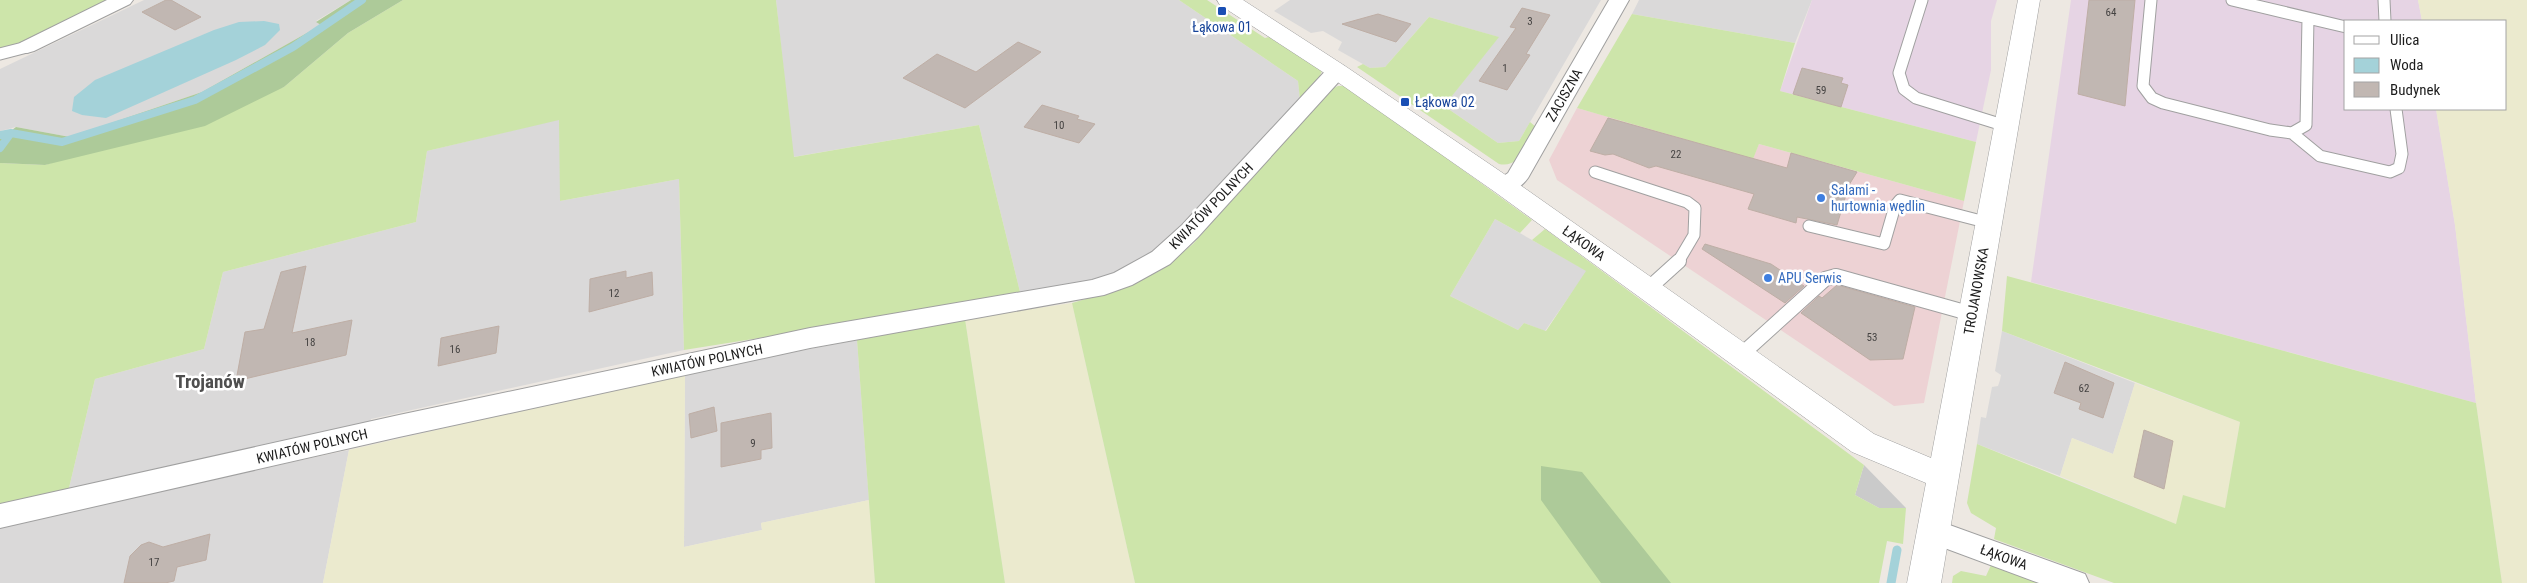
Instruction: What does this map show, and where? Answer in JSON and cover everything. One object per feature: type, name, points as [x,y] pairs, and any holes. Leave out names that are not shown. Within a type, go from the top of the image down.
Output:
[{"type":"street","points":[[27,47],[123,0]]},
{"type":"street","name":"ŁĄKOWA","points":[[1228,0],[1337,70],[1504,186],[1863,443],[1943,477]]},
{"type":"street","name":"ZACISZNA","points":[[1504,186],[1516,178],[1619,0]]},
{"type":"street","name":"TROJANOWSKA","points":[[1924,583],[2028,0]]},
{"type":"street","name":"KWIATÓW POLNYCH","points":[[0,516],[399,426],[810,338],[1095,289],[1123,279],[1166,253],[1190,231],[1337,70]]},
{"type":"street","name":"ŁĄKOWA","points":[[1934,531],[2074,583]]},
{"type":"lane","points":[[1922,0],[1899,73],[1904,89],[1916,98],[2006,126]]},
{"type":"lane","points":[[2150,0],[2143,86],[2152,98],[2163,103],[2270,130],[2292,133],[2320,156],[2378,171],[2390,172],[2399,168],[2402,154],[2396,110]]},
{"type":"lane","points":[[2232,0],[2344,27]]},
{"type":"lane","points":[[2384,0],[2385,20]]},
{"type":"lane","points":[[2292,133],[2306,125],[2308,18]]},
{"type":"lane","points":[[0,54],[27,47]]},
{"type":"lane","points":[[1595,172],[1687,202],[1695,208],[1694,239],[1659,281],[1648,289]]},
{"type":"lane","points":[[1809,226],[1884,244],[1895,206],[1900,200],[1989,223]]},
{"type":"lane","points":[[1741,355],[1825,279],[1836,276],[1972,314]]},
{"type":"shaded area","points":[[144,0],[351,0],[316,21],[321,25],[202,92],[70,137],[16,127],[0,131],[0,69]]},
{"type":"shaded area","points":[[776,0],[1179,0],[1298,81],[1300,100],[1162,247],[1119,272],[1073,290],[1021,296],[979,125],[793,157]]},
{"type":"shaded area","points":[[1290,0],[1601,0],[1519,141],[1498,143],[1444,106],[1498,37],[1429,17],[1385,67],[1370,68],[1338,50],[1342,42],[1323,31],[1311,33],[1274,11]]},
{"type":"shaded area","points":[[1639,0],[1812,0],[1795,43],[1632,14]]},
{"type":"shaded area","points":[[1812,0],[1997,0],[1991,21],[1991,70],[1976,142],[1780,91]]},
{"type":"shaded area","points":[[2071,0],[2418,0],[2422,20],[2344,20],[2344,110],[2436,110],[2455,225],[2476,403],[2031,282]]},
{"type":"shaded area","points":[[1577,108],[1753,158],[1759,144],[1964,201],[1924,403],[1894,406],[1557,180],[1549,160]]},
{"type":"shaded area","points":[[560,119],[560,201],[679,179],[684,350],[371,419],[368,428],[68,492],[95,379],[204,349],[223,272],[416,222],[427,151]]},
{"type":"shaded area","points":[[1495,219],[1587,271],[1545,331],[1524,323],[1518,330],[1450,296]]},
{"type":"shaded area","points":[[2002,331],[2135,383],[2113,454],[2072,438],[2060,476],[1977,444],[1981,417],[1986,418],[1992,387],[1998,386],[2000,380],[2001,375],[1995,371]]},
{"type":"shaded area","points":[[857,340],[869,500],[761,523],[762,530],[684,547],[685,373]]},
{"type":"shaded area","points":[[349,450],[323,583],[0,583],[0,524]]},
{"type":"shaded area","points":[[1864,465],[1906,508],[1879,508],[1855,495]]},
{"type":"green space","points":[[0,0],[115,0],[0,54]]},
{"type":"green space","points":[[351,0],[403,0],[348,33],[284,87],[205,126],[45,165],[0,163],[0,139],[16,127],[70,137],[202,92],[321,25],[316,22]]},
{"type":"green space","points":[[403,0],[776,0],[794,157],[979,125],[1021,296],[684,350],[679,179],[560,201],[559,120],[427,151],[416,222],[223,272],[204,349],[95,379],[68,492],[0,507],[0,163],[45,165],[284,87],[348,33]]},
{"type":"green space","points":[[1179,0],[1207,0],[1265,38],[1269,37],[1322,71],[1318,80],[1300,100],[1298,81]]},
{"type":"green space","points":[[2418,0],[2527,0],[2527,583],[2502,583],[2476,403],[2455,225],[2436,110],[2507,110],[2507,20],[2422,20]]},
{"type":"green space","points":[[1632,14],[1795,43],[1780,91],[1976,142],[1964,201],[1759,144],[1753,159],[1577,108]]},
{"type":"green space","points":[[1429,17],[1499,37],[1444,106],[1498,143],[1519,141],[1530,122],[1536,127],[1526,147],[1513,162],[1499,164],[1357,67],[1363,64],[1370,68],[1385,67]]},
{"type":"green space","points":[[1338,86],[1347,86],[1532,220],[1520,233],[1495,219],[1450,296],[1518,330],[1524,323],[1546,331],[1586,271],[1532,240],[1545,229],[1864,465],[1855,495],[1879,508],[1906,508],[1903,544],[1887,541],[1879,583],[1135,583],[1072,303],[1123,288],[1161,270],[1193,244],[1330,90]]},
{"type":"green space","points":[[2007,276],[2476,403],[2502,583],[2114,583],[1994,539],[1996,528],[1971,513],[1967,503],[1977,444],[2176,524],[2183,495],[2225,508],[2240,422],[2002,331]]},
{"type":"green space","points":[[1072,303],[1135,583],[1005,583],[965,319]]},
{"type":"green space","points":[[965,319],[1005,583],[875,583],[857,340]]},
{"type":"green space","points":[[685,373],[684,547],[762,530],[761,523],[869,500],[875,583],[323,583],[349,450]]},
{"type":"green space","points":[[2135,383],[2240,422],[2225,509],[2176,524],[2060,476],[2072,438],[2113,454]]},
{"type":"green space","points":[[1541,466],[1582,472],[1671,583],[1601,583],[1541,500]]},
{"type":"green space","points":[[1991,565],[2039,583],[1952,583],[1953,576],[1961,571],[1986,576]]},
{"type":"water","points":[[264,21],[279,24],[280,30],[265,45],[236,60],[106,118],[82,115],[72,111],[74,97],[95,80],[214,30],[239,22]]},
{"type":"building","points":[[166,0],[171,0],[201,17],[175,30],[142,12]]},
{"type":"building","points":[[2089,0],[2135,0],[2125,106],[2078,94]]},
{"type":"building","points":[[1522,8],[1550,15],[1526,54],[1530,55],[1507,90],[1479,81],[1516,28],[1510,27]]},
{"type":"building","points":[[1378,14],[1411,24],[1396,42],[1342,24]]},
{"type":"building","points":[[1018,42],[1041,52],[965,108],[903,78],[937,54],[976,72]]},
{"type":"building","points":[[1802,68],[1843,78],[1841,83],[1848,85],[1841,107],[1793,94]]},
{"type":"building","points":[[1042,105],[1079,116],[1077,119],[1095,124],[1079,143],[1024,127]]},
{"type":"building","points":[[1608,118],[1787,168],[1791,153],[1857,172],[1849,185],[1837,225],[1797,217],[1796,223],[1748,209],[1754,194],[1656,166],[1649,168],[1613,154],[1605,155],[1590,151]]},
{"type":"building","points":[[1705,244],[1771,264],[1804,286],[1785,303],[1702,249]]},
{"type":"building","points":[[306,266],[292,333],[352,320],[346,355],[236,381],[245,332],[264,329],[281,272]]},
{"type":"building","points":[[626,271],[626,278],[652,272],[653,295],[589,312],[590,279]]},
{"type":"building","points":[[1837,285],[1915,307],[1903,359],[1870,360],[1801,313],[1819,296],[1822,298]]},
{"type":"building","points":[[499,326],[496,353],[438,366],[441,338]]},
{"type":"building","points":[[2065,362],[2114,383],[2103,418],[2079,409],[2081,403],[2054,393]]},
{"type":"building","points":[[714,407],[717,431],[691,438],[689,414]]},
{"type":"building","points":[[771,413],[772,448],[761,450],[761,459],[721,467],[721,423]]},
{"type":"building","points":[[2144,430],[2173,441],[2164,489],[2134,477]]},
{"type":"building","points":[[210,534],[206,560],[177,567],[174,581],[165,583],[124,583],[130,556],[141,545],[149,542],[163,547]]},
{"type":"waterway","points":[[11,133],[62,142],[195,100],[293,47],[362,0]]},
{"type":"waterway","points":[[0,135],[11,133]]},
{"type":"waterway","points":[[0,148],[11,133]]},
{"type":"waterway","points":[[1891,583],[1897,550]]},
{"type":"place","name":"Łąkowa 01","points":[[1222,11]]},
{"type":"place","name":"Łąkowa 02","points":[[1405,102]]},
{"type":"place","name":"Salami - hurtownia wędlin","points":[[1821,198]]},
{"type":"place","name":"APU Serwis","points":[[1768,278]]},
{"type":"district","name":"Trojanów","points":[[210,381]]}]
